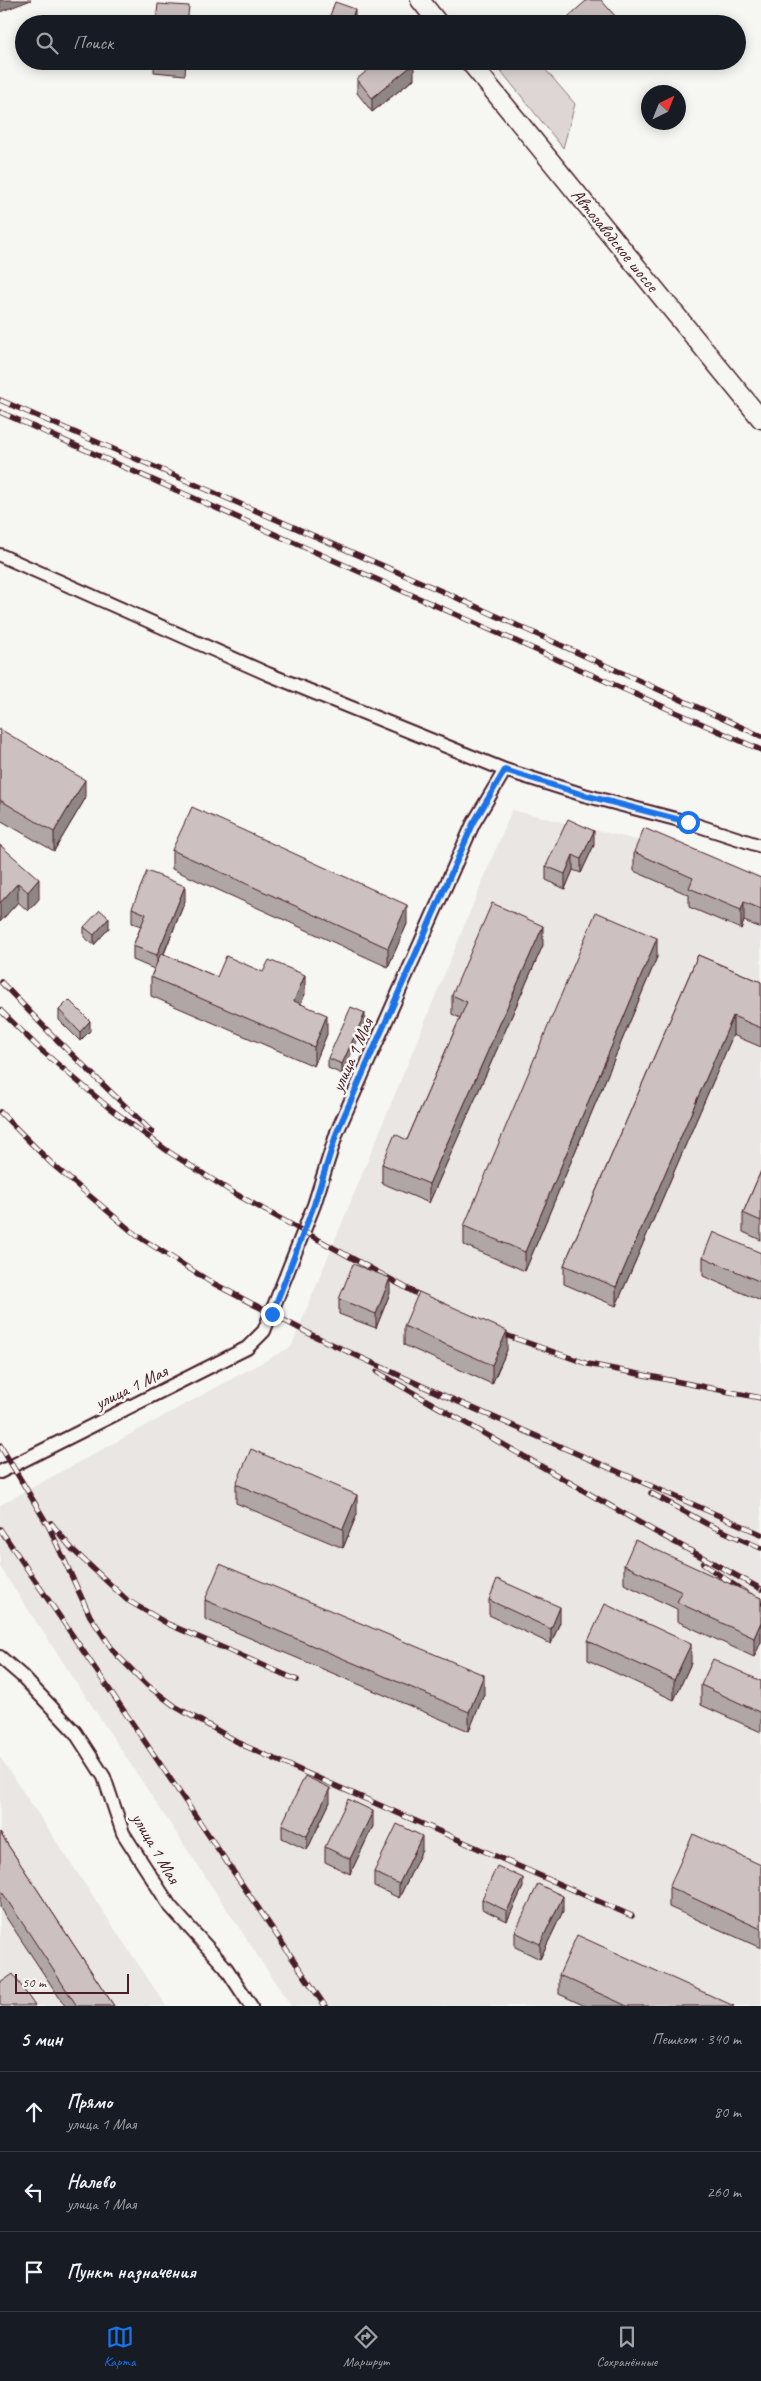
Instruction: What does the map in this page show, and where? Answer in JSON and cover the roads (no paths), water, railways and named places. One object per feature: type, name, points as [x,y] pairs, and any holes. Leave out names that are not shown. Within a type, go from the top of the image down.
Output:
[{"type":"main road","points":[[420,0],[432,15]]},
{"type":"main road","name":"Автозаводское шоссе","points":[[476,70],[761,420]]},
{"type":"street","points":[[0,555],[268,674],[505,770],[584,795],[688,822],[761,846]]},
{"type":"street","name":"улица 1 Мая","points":[[0,1472],[247,1348],[264,1331],[314,1205],[337,1132],[473,824],[505,770]]},
{"type":"street","name":"улица 1 Мая","points":[[0,1657],[22,1676],[75,1732],[104,1778],[123,1833],[170,1906],[226,1968],[251,2006]]},
{"type":"railway","points":[[0,400],[446,593],[761,736]]},
{"type":"railway","points":[[0,412],[761,750]]},
{"type":"railway","points":[[1,982],[52,1035],[152,1132]]},
{"type":"railway","points":[[0,1010],[41,1050],[108,1107],[169,1152],[232,1192],[430,1301]]},
{"type":"railway","points":[[0,1112],[52,1164],[136,1235],[209,1281],[312,1335],[429,1389],[761,1534]]},
{"type":"railway","points":[[494,1331],[588,1364],[761,1398]]},
{"type":"railway","points":[[377,1372],[654,1531],[761,1589]]},
{"type":"railway","points":[[0,1445],[49,1527],[90,1616],[115,1653],[147,1685],[176,1707],[245,1746],[632,1916]]},
{"type":"railway","points":[[651,1493],[707,1524],[761,1548]]},
{"type":"railway","points":[[51,1523],[72,1549],[127,1600],[168,1624],[297,1680]]},
{"type":"railway","points":[[0,1529],[325,2006]]},
{"type":"railway","points":[[703,1564],[761,1603]]}]
